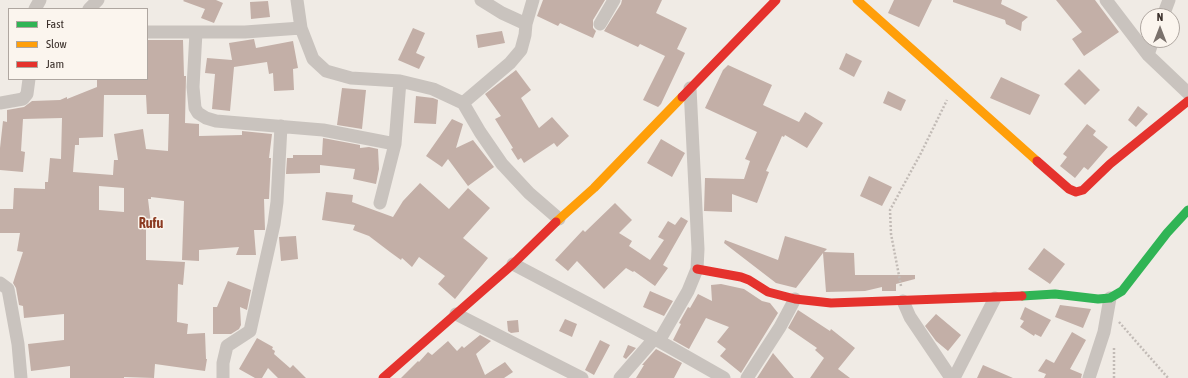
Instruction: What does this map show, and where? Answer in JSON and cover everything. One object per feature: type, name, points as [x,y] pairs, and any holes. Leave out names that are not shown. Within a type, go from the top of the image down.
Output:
[{"type":"street","points":[[88,8],[98,0]]},
{"type":"street","points":[[297,0],[301,28],[313,59],[326,71],[351,78],[400,81],[433,88],[463,103],[480,132],[502,164],[529,193],[559,219]]},
{"type":"street","points":[[481,0],[502,13],[526,24]]},
{"type":"street","points":[[463,103],[510,63],[521,50],[526,24],[533,0]]},
{"type":"street","points":[[600,24],[614,0]]},
{"type":"street","points":[[383,378],[513,264],[559,219],[594,188],[776,0]]},
{"type":"street","points":[[857,0],[1069,189],[1076,192],[1083,190],[1110,164],[1188,101]]},
{"type":"street","points":[[1106,0],[1148,55],[1188,93]]},
{"type":"street","points":[[148,32],[245,32],[301,28]]},
{"type":"street","points":[[196,32],[193,87],[195,108],[198,113],[211,120],[323,130],[395,144]]},
{"type":"street","points":[[1148,55],[1150,48]]},
{"type":"street","points":[[0,103],[23,99],[27,94],[29,80]]},
{"type":"street","points":[[380,203],[395,144],[400,81]]},
{"type":"street","points":[[620,378],[656,340],[688,291],[697,269],[698,249],[690,88]]},
{"type":"street","points":[[223,378],[223,363],[227,346],[250,331],[272,232],[277,202],[281,126]]},
{"type":"street","points":[[1089,378],[1104,332],[1109,304],[1122,291],[1167,233],[1188,210]]},
{"type":"street","points":[[513,264],[724,378]]},
{"type":"street","points":[[697,269],[742,277],[768,292],[795,299],[831,303],[995,298],[1055,294],[1098,299],[1109,304]]},
{"type":"street","points":[[0,283],[8,288],[18,344],[21,378]]},
{"type":"street","points":[[954,378],[995,298]]},
{"type":"street","points":[[747,378],[780,327],[795,299]]},
{"type":"street","points":[[903,301],[910,317],[951,378]]},
{"type":"street","points":[[456,314],[582,378]]},
{"type":"path","points":[[903,301],[891,234],[890,210],[921,153],[954,86]]},
{"type":"path","points":[[1109,304],[1168,378]]},
{"type":"building","points":[[216,0],[223,3],[214,23],[201,18],[205,9],[183,1]]},
{"type":"building","points":[[543,0],[605,0],[593,20],[593,28],[596,31],[593,38],[560,23],[558,26],[537,16]]},
{"type":"building","points":[[622,0],[662,0],[656,13],[687,28],[677,49],[685,53],[661,104],[658,107],[643,100],[665,56],[640,44],[638,47],[604,31]]},
{"type":"building","points":[[894,0],[932,0],[919,27],[888,13]]},
{"type":"building","points":[[953,0],[1002,0],[1001,4],[1028,17],[1022,22],[1021,31],[1006,24],[1005,20],[953,2]]},
{"type":"building","points":[[1056,0],[1095,0],[1119,32],[1084,56],[1072,39],[1082,32]]},
{"type":"building","points":[[268,1],[270,17],[251,19],[250,2]]},
{"type":"building","points":[[413,28],[425,33],[416,53],[425,57],[419,69],[398,60]]},
{"type":"building","points":[[502,31],[505,43],[478,48],[476,35]]},
{"type":"building","points":[[254,39],[256,48],[293,41],[298,68],[293,69],[294,90],[274,91],[273,73],[269,74],[267,62],[234,67],[230,111],[212,109],[215,74],[205,73],[207,58],[232,60],[229,43]]},
{"type":"building","points":[[148,40],[183,40],[184,76],[186,76],[185,123],[199,124],[199,136],[242,135],[242,131],[272,134],[269,158],[271,158],[269,199],[264,199],[265,230],[254,230],[256,255],[236,255],[239,247],[199,250],[199,261],[182,260],[184,201],[151,197],[151,199],[148,199],[151,224],[146,224],[146,260],[185,262],[183,285],[178,284],[177,322],[188,324],[187,334],[205,333],[207,359],[205,371],[155,364],[154,378],[70,378],[70,366],[31,371],[28,344],[64,340],[64,314],[24,318],[23,306],[19,305],[16,288],[13,283],[23,252],[17,251],[20,233],[0,233],[0,209],[13,209],[14,188],[45,189],[45,182],[48,182],[50,158],[61,159],[62,118],[23,119],[21,151],[25,152],[23,172],[0,170],[0,148],[3,121],[7,122],[7,110],[24,107],[32,101],[60,100],[67,97],[67,99],[97,87],[97,80],[148,80]],"holes":[[[104,95],[146,95],[147,114],[169,114],[168,151],[146,149],[143,129],[114,134],[118,160],[114,160],[113,175],[73,172],[75,145],[79,145],[79,138],[103,137]],[[99,186],[124,188],[124,212],[99,210]]]},
{"type":"building","points":[[846,53],[862,61],[854,77],[839,69]]},
{"type":"building","points":[[728,65],[772,85],[763,105],[799,122],[805,112],[823,123],[807,148],[785,135],[784,137],[782,136],[766,171],[769,172],[757,203],[732,194],[732,212],[704,211],[705,178],[744,179],[750,161],[745,159],[757,132],[705,108],[723,70]]},
{"type":"building","points":[[1079,69],[1100,90],[1085,105],[1064,84]]},
{"type":"building","points":[[516,70],[531,90],[521,98],[539,128],[552,117],[569,136],[557,147],[554,143],[524,163],[521,158],[518,160],[511,149],[513,148],[495,119],[501,116],[485,94]]},
{"type":"building","points":[[1001,77],[1040,95],[1030,115],[990,98]]},
{"type":"building","points":[[342,88],[366,90],[362,129],[337,125]]},
{"type":"building","points":[[888,91],[906,100],[901,111],[883,103]]},
{"type":"building","points":[[416,96],[438,100],[436,124],[414,123]]},
{"type":"building","points":[[1138,106],[1148,114],[1136,127],[1128,120]]},
{"type":"building","points":[[452,119],[463,124],[456,148],[473,140],[494,167],[468,186],[448,159],[442,167],[426,156]]},
{"type":"building","points":[[1087,124],[1096,131],[1093,135],[1108,147],[1088,170],[1084,167],[1075,178],[1060,166],[1067,157],[1063,154]]},
{"type":"building","points":[[323,138],[360,145],[360,148],[369,147],[378,149],[379,169],[376,184],[353,179],[355,169],[320,165],[320,173],[286,174],[287,158],[293,158],[293,155],[322,155]]},
{"type":"building","points":[[661,139],[685,153],[672,177],[647,163]]},
{"type":"building","points":[[869,176],[892,187],[882,206],[860,196]]},
{"type":"building","points":[[420,183],[449,209],[468,188],[490,208],[463,238],[488,258],[455,299],[438,284],[445,276],[419,257],[412,267],[402,258],[401,260],[369,236],[353,230],[355,225],[322,220],[326,192],[353,195],[352,202],[393,217],[403,201]]},
{"type":"building","points":[[615,203],[632,220],[619,233],[632,241],[629,246],[650,260],[664,240],[658,237],[668,221],[675,225],[681,217],[688,221],[663,265],[668,268],[655,286],[634,271],[633,272],[626,268],[604,289],[577,261],[568,271],[555,260],[583,230],[585,232]]},
{"type":"building","points":[[296,236],[298,259],[281,261],[279,237]]},
{"type":"building","points":[[785,236],[827,249],[824,252],[854,253],[855,275],[915,275],[915,279],[896,284],[896,291],[882,291],[882,287],[865,291],[826,292],[823,253],[796,288],[776,283],[724,243],[725,240],[778,260]]},
{"type":"building","points":[[1044,248],[1065,264],[1050,284],[1028,269]]},
{"type":"building","points":[[228,281],[251,290],[247,310],[240,307],[241,325],[239,329],[231,334],[213,334],[213,307],[217,307]]},
{"type":"building","points":[[721,284],[744,289],[762,301],[770,303],[778,313],[741,373],[720,356],[726,349],[717,342],[729,327],[706,318],[689,349],[673,340],[681,324],[679,323],[688,307],[690,308],[698,294],[712,301],[711,285]]},
{"type":"building","points":[[650,291],[673,301],[664,316],[643,307]]},
{"type":"building","points":[[1060,305],[1091,309],[1083,328],[1055,317]]},
{"type":"building","points":[[1025,307],[1051,320],[1041,337],[1035,334],[1034,336],[1020,327],[1024,321],[1020,319]]},
{"type":"building","points":[[798,310],[830,331],[831,329],[855,348],[838,369],[850,378],[810,378],[824,358],[815,350],[817,348],[788,328]]},
{"type":"building","points":[[936,314],[961,335],[948,351],[936,341],[925,326]]},
{"type":"building","points":[[565,319],[577,324],[572,337],[559,331]]},
{"type":"building","points":[[518,320],[519,332],[511,333],[508,331],[507,321]]},
{"type":"building","points":[[1072,332],[1086,340],[1070,369],[1082,374],[1081,378],[1044,378],[1046,374],[1038,371],[1046,359],[1054,363]]},
{"type":"building","points":[[480,335],[491,341],[476,354],[485,375],[505,362],[513,372],[504,378],[401,378],[428,352],[432,355],[448,341],[457,351],[462,346],[464,348]]},
{"type":"building","points":[[257,338],[273,347],[272,349],[275,351],[274,354],[290,368],[293,365],[306,378],[278,378],[268,368],[262,378],[255,378],[239,369]]},
{"type":"building","points":[[600,340],[610,345],[594,375],[585,370]]},
{"type":"building","points":[[628,345],[636,348],[626,359],[623,357]]},
{"type":"building","points":[[656,349],[682,363],[674,378],[636,378],[644,365],[642,365]]},
{"type":"building","points":[[773,353],[794,378],[757,378]]},
{"type":"building","points":[[983,365],[1013,378],[977,378]]},
{"type":"traffic: fast","points":[[1022,296],[1055,294],[1098,299],[1110,298],[1122,291],[1167,233],[1188,210]]},
{"type":"traffic: slow","points":[[857,0],[1037,161]]},
{"type":"traffic: slow","points":[[556,222],[594,188],[682,97]]},
{"type":"traffic: jam","points":[[682,97],[776,0]]},
{"type":"traffic: jam","points":[[1037,161],[1069,189],[1076,192],[1083,190],[1110,164],[1188,101]]},
{"type":"traffic: jam","points":[[383,378],[513,264],[556,222]]},
{"type":"traffic: jam","points":[[697,269],[741,277],[749,280],[768,292],[795,299],[831,303],[1022,296]]},
{"type":"district","name":"Rufu","points":[[151,224]]}]
